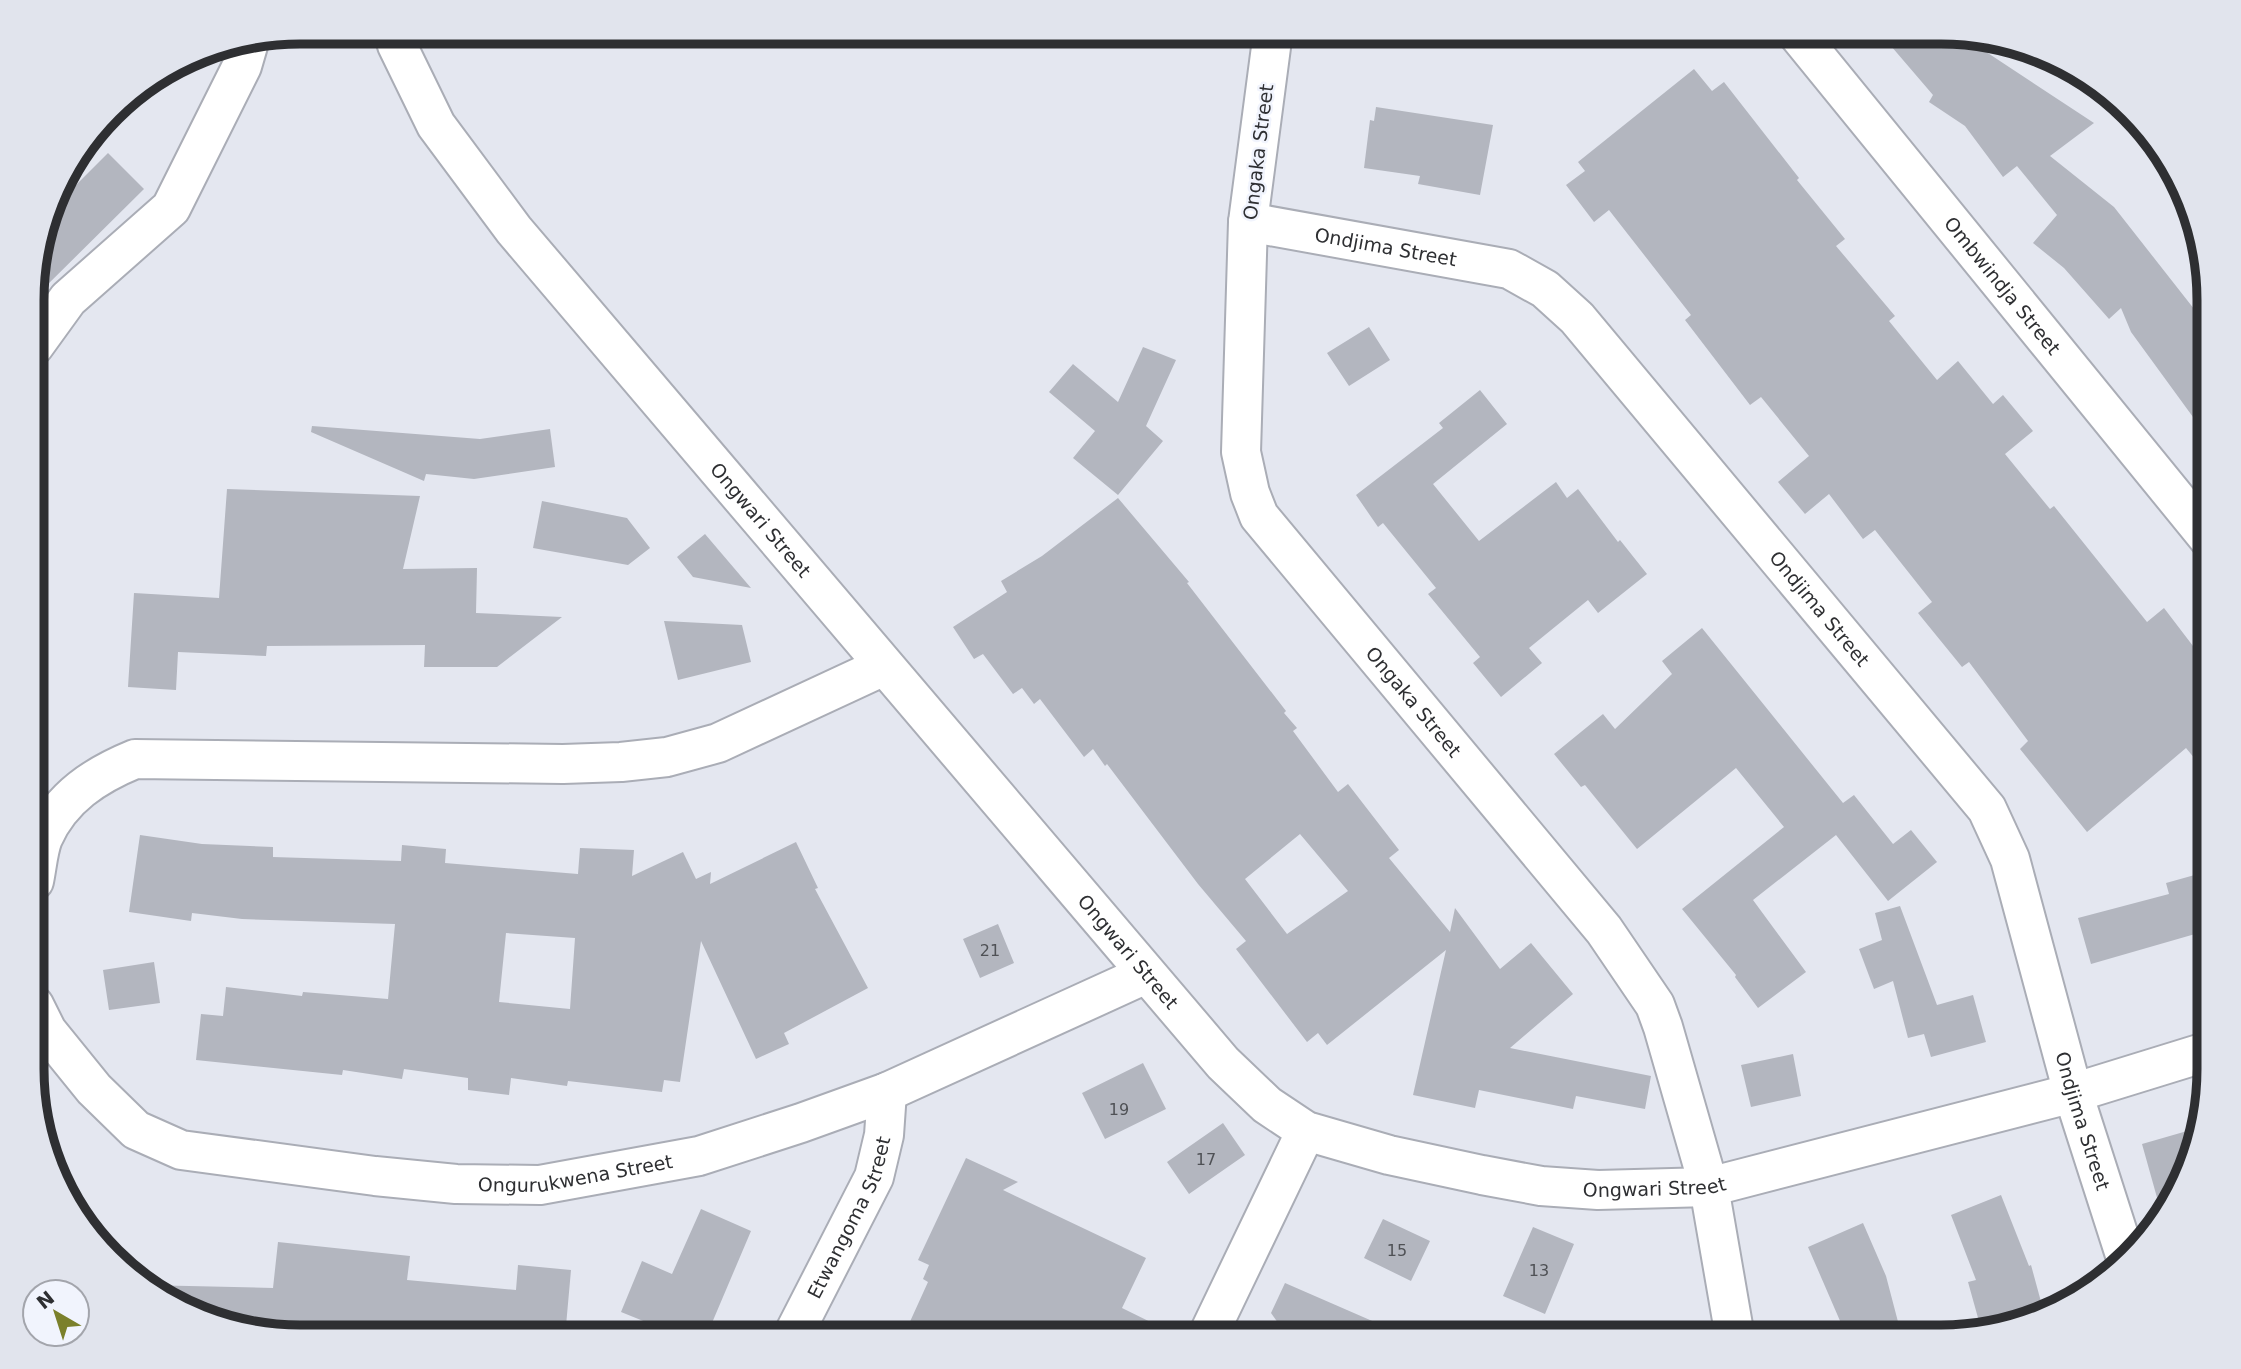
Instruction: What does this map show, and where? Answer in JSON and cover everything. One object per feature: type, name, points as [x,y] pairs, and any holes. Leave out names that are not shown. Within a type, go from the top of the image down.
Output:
[{"type":"street","name":"Ongwari Street","points":[[397,44],[436,125],[514,230],[1223,1063],[1267,1105],[1306,1131],[1389,1155],[1541,1186],[1598,1190],[1709,1187],[2074,1093],[2197,1055]]},
{"type":"street","name":"Ongaka Street","points":[[1271,44],[1248,222],[1241,452],[1250,493],[1259,516],[1604,930],[1654,1005],[1663,1027],[1709,1187],[1733,1325]]},
{"type":"street","name":"Ombwindja Street","points":[[1806,44],[2197,524]]},
{"type":"street","points":[[44,332],[68,299],[171,208],[242,66],[247,50]]},
{"type":"street","name":"Ondjima Street","points":[[1248,222],[1509,268],[1545,289],[1577,318],[1987,810],[2010,859],[2074,1093],[2123,1249]]},
{"type":"street","points":[[44,837],[60,810],[80,789],[106,771],[135,759],[563,764],[667,757],[718,743],[884,666]]},
{"type":"street","name":"Ongurukwena Street","points":[[44,1025],[94,1089],[136,1130],[181,1150],[456,1184],[540,1185],[699,1156],[801,1124],[887,1092],[1146,974]]},
{"type":"street","name":"Etwangoma Street","points":[[799,1325],[874,1177],[884,1135],[887,1092]]},
{"type":"street","points":[[1213,1325],[1306,1131]]},
{"type":"building","points":[[1889,44],[1958,44],[1978,47],[2094,123],[2050,156],[2114,207],[2197,313],[2197,423],[2131,332],[2121,308],[2109,319],[2064,268],[2033,243],[2057,215],[2017,166],[2003,177],[1965,126],[1929,102],[1933,95]]},
{"type":"building","points":[[1694,69],[1712,91],[1724,82],[1845,239],[1836,246],[1895,316],[1889,321],[1937,380],[1958,361],[1993,404],[2003,395],[2033,431],[2005,454],[2050,509],[2054,506],[2147,622],[2164,608],[2197,651],[2197,761],[2186,748],[2087,832],[2020,749],[2028,741],[1969,662],[1962,667],[1918,613],[1932,602],[1875,530],[1863,539],[1829,494],[1805,514],[1778,482],[1809,456],[1761,397],[1750,405],[1685,320],[1691,315],[1609,210],[1594,222],[1566,185],[1585,171],[1578,162]]},
{"type":"building","points":[[1376,107],[1493,125],[1480,195],[1418,184],[1420,176],[1364,168],[1370,120],[1374,121]]},
{"type":"building","points":[[108,153],[144,189],[44,288],[52,234],[66,194]]},
{"type":"building","points":[[1369,327],[1390,360],[1349,386],[1327,353]]},
{"type":"building","points":[[1143,347],[1176,360],[1146,426],[1163,441],[1118,495],[1073,458],[1095,431],[1049,392],[1073,364],[1118,402]]},
{"type":"building","points":[[1480,390],[1507,424],[1433,484],[1479,541],[1556,482],[1567,498],[1578,489],[1618,542],[1620,540],[1647,574],[1598,613],[1588,600],[1529,648],[1542,663],[1501,697],[1473,663],[1480,657],[1428,594],[1436,588],[1383,523],[1378,527],[1356,495],[1443,428],[1439,423]]},
{"type":"building","points":[[312,426],[480,439],[550,429],[555,467],[474,479],[426,474],[424,481],[311,432]]},
{"type":"building","points":[[227,489],[420,496],[403,569],[477,568],[476,613],[562,617],[497,667],[424,667],[425,645],[267,646],[266,656],[178,652],[176,690],[128,687],[134,593],[219,598]]},
{"type":"building","points":[[1118,498],[1189,582],[1187,583],[1286,711],[1284,713],[1297,728],[1293,731],[1338,792],[1348,784],[1399,850],[1389,858],[1450,932],[1455,908],[1500,969],[1531,943],[1573,994],[1510,1048],[1651,1076],[1645,1109],[1576,1096],[1573,1109],[1479,1090],[1475,1108],[1413,1095],[1446,950],[1327,1045],[1318,1033],[1307,1042],[1236,949],[1246,941],[1198,884],[1107,764],[1105,766],[1093,749],[1084,757],[1040,699],[1034,704],[1022,688],[1013,694],[983,654],[974,659],[953,627],[1007,592],[1001,581],[1042,556]],"holes":[[[1300,834],[1348,891],[1287,934],[1245,879]]]},
{"type":"building","points":[[542,501],[627,518],[650,548],[628,565],[533,548]]},
{"type":"building","points":[[705,534],[751,588],[693,577],[677,557]]},
{"type":"building","points":[[664,621],[742,625],[751,662],[678,680]]},
{"type":"building","points":[[1702,628],[1843,803],[1854,795],[1893,844],[1911,830],[1937,862],[1888,901],[1836,835],[1753,900],[1806,972],[1758,1008],[1736,975],[1682,909],[1784,827],[1736,768],[1637,849],[1585,785],[1581,787],[1554,754],[1603,714],[1615,729],[1672,674],[1662,661]]},
{"type":"building","points":[[140,835],[202,844],[273,847],[273,857],[401,861],[402,845],[446,849],[445,863],[578,874],[580,848],[634,850],[632,876],[683,852],[696,879],[711,872],[710,884],[796,842],[818,888],[815,889],[868,988],[784,1033],[789,1044],[756,1059],[701,941],[680,1082],[664,1080],[662,1092],[568,1081],[567,1086],[511,1078],[509,1095],[468,1090],[468,1078],[404,1069],[402,1079],[343,1070],[342,1075],[196,1060],[201,1014],[223,1016],[226,987],[302,996],[303,992],[388,999],[395,924],[242,919],[192,913],[191,921],[129,912]],"holes":[[[506,933],[575,938],[570,1009],[499,1002]]]},
{"type":"building","points":[[2197,874],[2197,933],[2091,964],[2078,918],[2169,894],[2166,883]]},
{"type":"building","points":[[1900,906],[1937,1005],[1973,995],[1986,1042],[1931,1057],[1924,1034],[1908,1038],[1893,981],[1874,989],[1859,949],[1882,940],[1875,913]]},
{"type":"building","points":[[998,924],[1014,963],[980,978],[963,939]]},
{"type":"building","points":[[154,962],[160,1003],[109,1010],[103,970]]},
{"type":"building","points":[[1793,1054],[1801,1096],[1751,1107],[1741,1065]]},
{"type":"building","points":[[1143,1063],[1166,1109],[1105,1139],[1082,1093]]},
{"type":"building","points":[[1223,1123],[1245,1155],[1189,1194],[1167,1162]]},
{"type":"building","points":[[2190,1130],[2178,1167],[2159,1204],[2142,1144]]},
{"type":"building","points":[[966,1158],[1018,1182],[1003,1190],[1146,1258],[1122,1308],[1157,1325],[908,1325],[928,1282],[923,1279],[929,1265],[918,1260]]},
{"type":"building","points":[[2001,1195],[2029,1266],[2031,1265],[2042,1305],[2007,1317],[1979,1322],[1968,1282],[1976,1280],[1951,1215]]},
{"type":"building","points":[[701,1209],[751,1231],[711,1325],[653,1325],[621,1312],[642,1261],[672,1274]]},
{"type":"building","points":[[1383,1219],[1430,1241],[1411,1281],[1364,1258]]},
{"type":"building","points":[[1863,1223],[1886,1276],[1899,1325],[1842,1325],[1808,1247]]},
{"type":"building","points":[[1533,1227],[1574,1244],[1545,1314],[1503,1296]]},
{"type":"building","points":[[278,1242],[410,1256],[407,1280],[516,1290],[518,1265],[571,1270],[566,1325],[283,1325],[218,1312],[163,1285],[273,1288]]},
{"type":"building","points":[[1285,1283],[1381,1325],[1280,1325],[1271,1313]]}]
